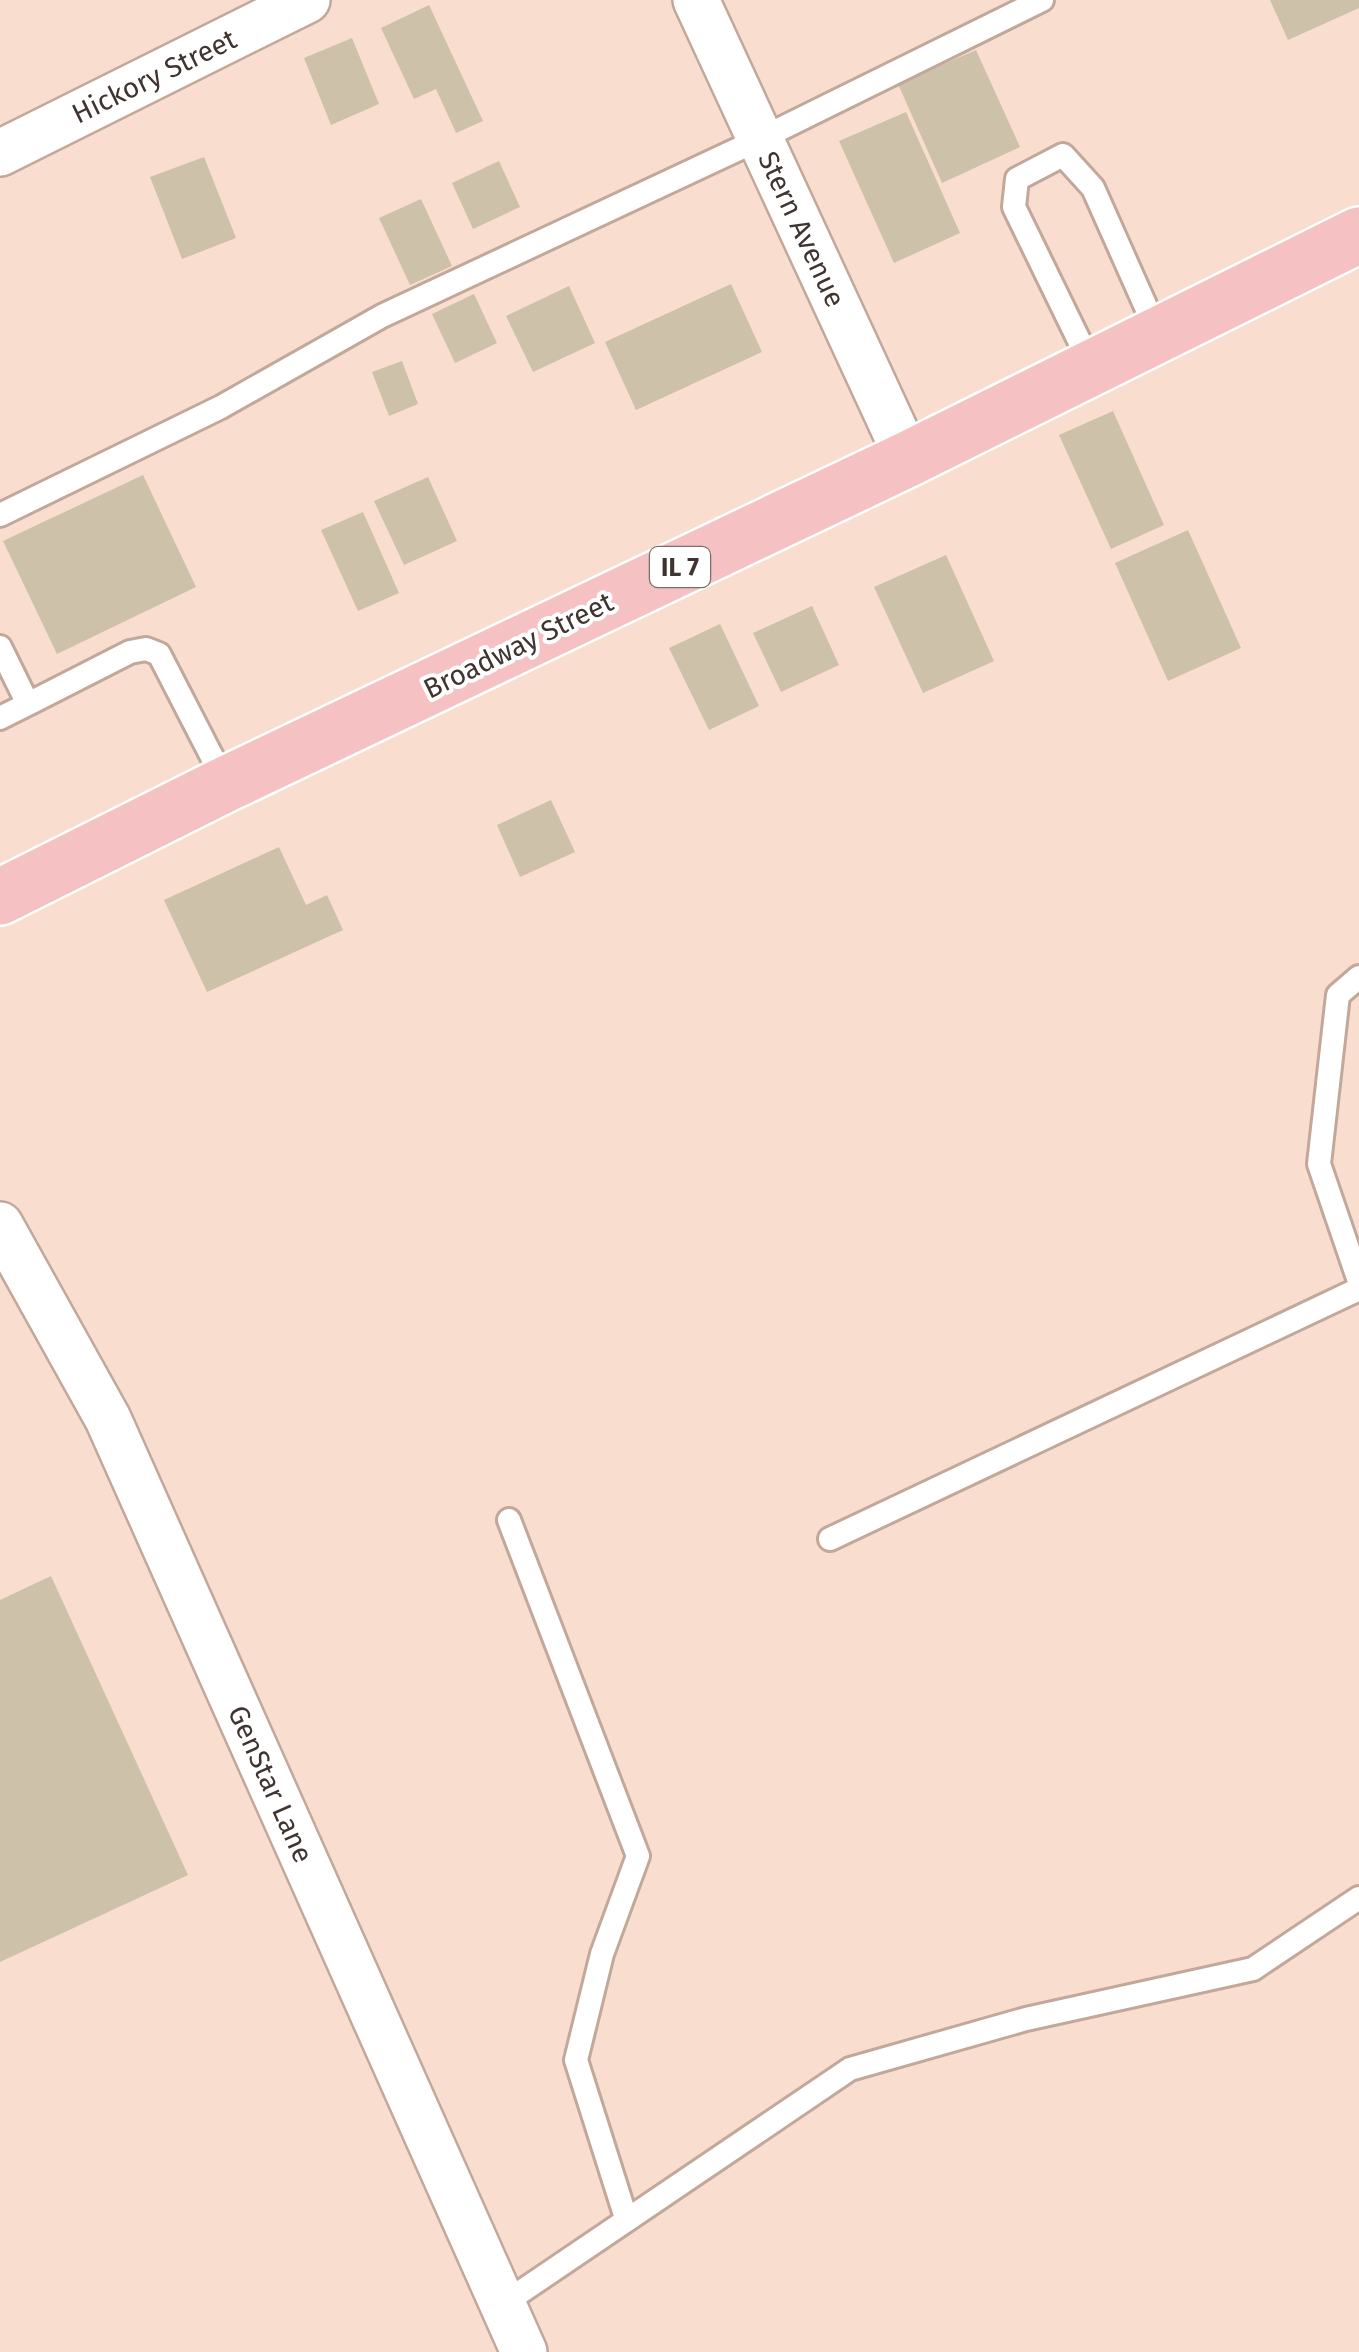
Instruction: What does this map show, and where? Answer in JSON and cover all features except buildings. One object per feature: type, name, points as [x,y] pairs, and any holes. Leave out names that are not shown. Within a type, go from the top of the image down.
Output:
[{"type":"main road","name":"Broadway Street","points":[[0,897],[226,784],[908,458],[1359,234]]},
{"type":"street","name":"Hickory Street","points":[[0,152],[307,0]]},
{"type":"street","name":"Stern Avenue","points":[[696,0],[908,458]]},
{"type":"street","name":"GenStar Lane","points":[[0,1224],[108,1419],[524,2352]]},
{"type":"lane","points":[[0,515],[220,407],[382,316],[760,139],[1042,0]]},
{"type":"lane","points":[[1092,367],[1014,207],[1017,179],[1063,155],[1093,188],[1158,334]]},
{"type":"lane","points":[[0,647],[28,704]]},
{"type":"lane","points":[[0,718],[130,652],[146,649],[159,654],[226,784]]},
{"type":"lane","points":[[1359,977],[1338,995],[1318,1164],[1359,1282]]},
{"type":"lane","points":[[830,1539],[1359,1290]]},
{"type":"lane","points":[[509,1520],[638,1856],[602,1954],[576,2060],[626,2218]]},
{"type":"lane","points":[[503,2304],[850,2070],[1026,2018],[1253,1969],[1359,1898]]}]
